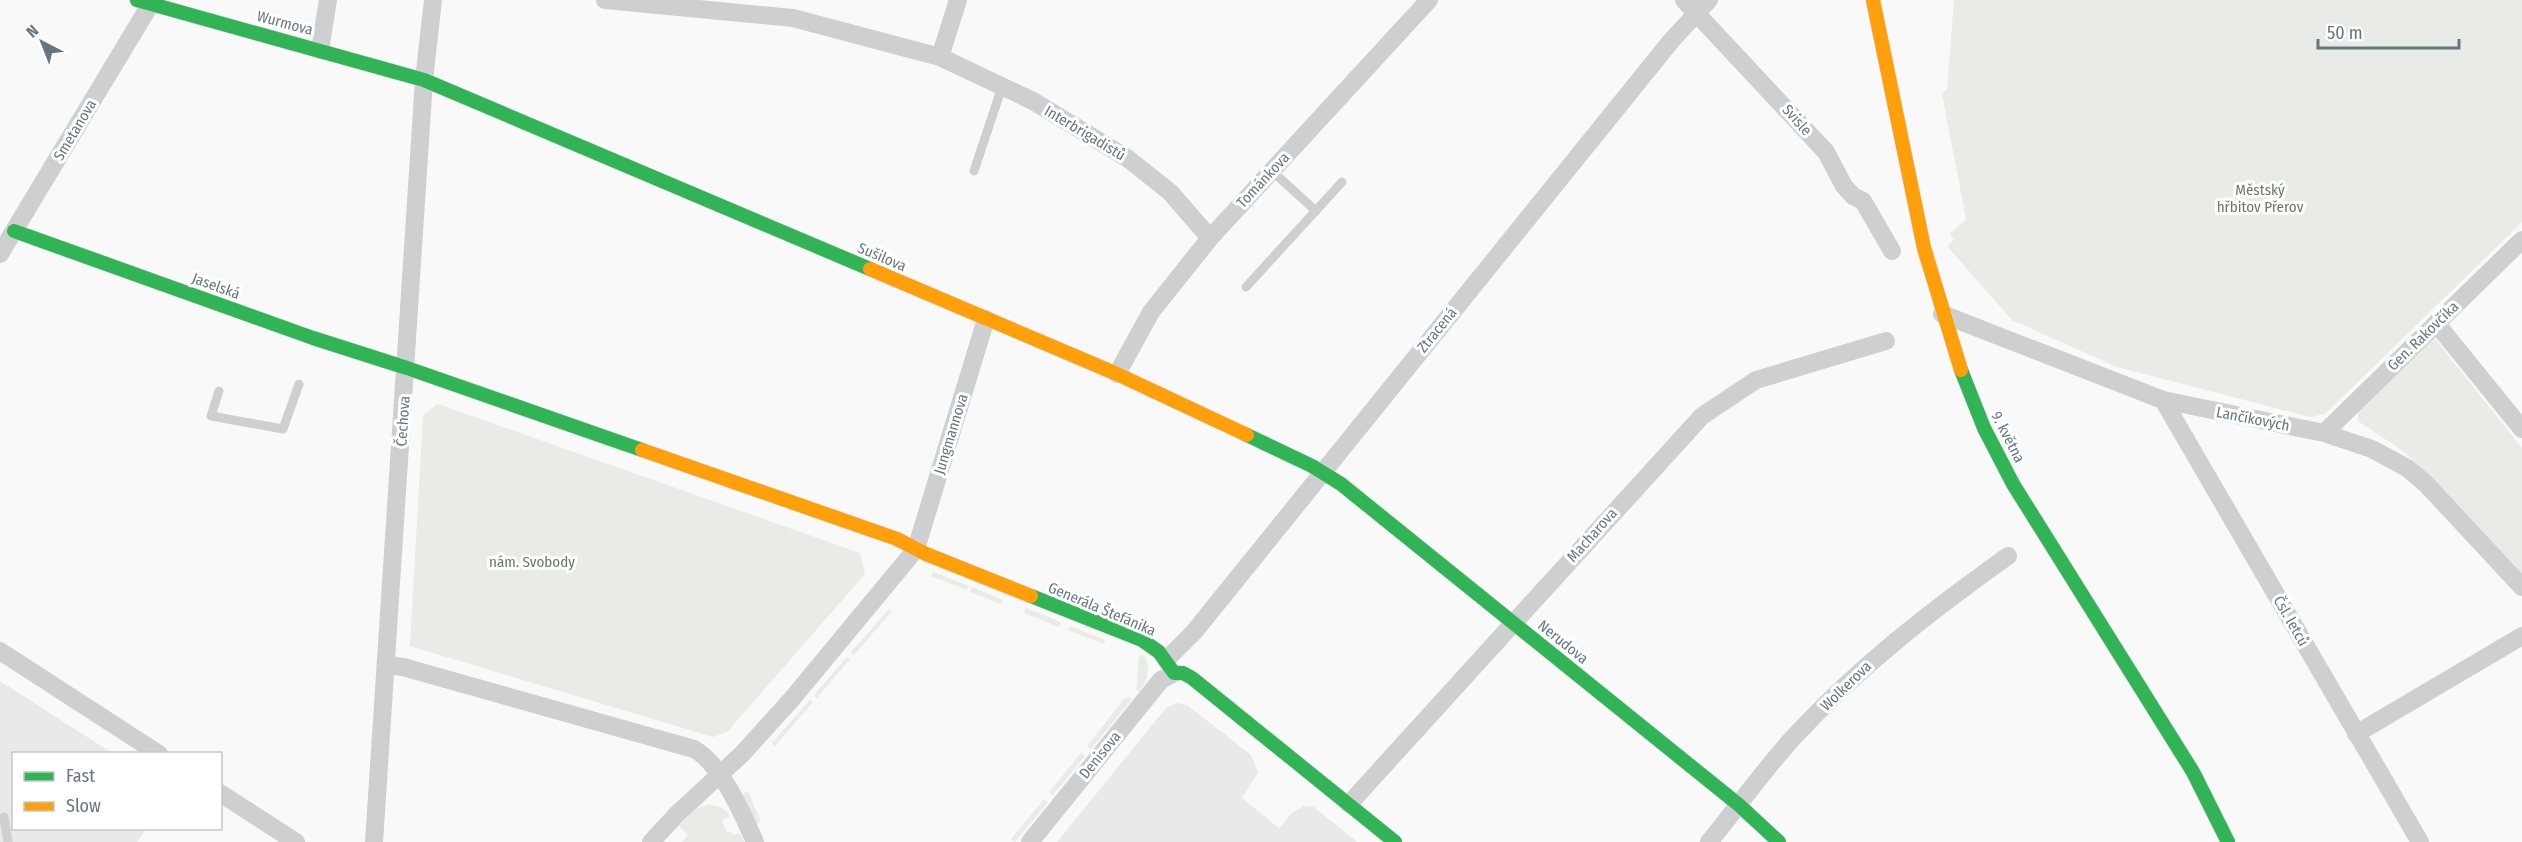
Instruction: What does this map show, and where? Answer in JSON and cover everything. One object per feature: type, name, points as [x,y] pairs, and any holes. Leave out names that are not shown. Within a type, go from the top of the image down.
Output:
[{"type":"street","points":[[320,50],[328,0]]},
{"type":"street","name":"Čechova","points":[[374,842],[407,368],[424,80],[433,0]]},
{"type":"street","name":"Interbrigadistů","points":[[605,0],[759,7],[940,57],[1037,104],[1127,158],[1170,192],[1210,238]]},
{"type":"street","points":[[940,57],[958,0]]},
{"type":"street","name":"Tománkova","points":[[1116,374],[1151,312],[1210,238],[1429,0]]},
{"type":"street","name":"9. května","points":[[1873,0],[1930,272],[1958,364],[1992,446],[2193,772],[2228,842]]},
{"type":"street","name":"Wurmova","points":[[144,2],[424,80]]},
{"type":"street","name":"Smetanova","points":[[0,254],[144,2]]},
{"type":"street","name":"Svisle","points":[[1697,4],[1826,152],[1844,186],[1853,196],[1863,201],[1892,251]]},
{"type":"street","name":"Ztracená","points":[[1170,667],[1194,632],[1697,4]]},
{"type":"street","name":"Sušilova","points":[[424,80],[1116,374],[1323,472]]},
{"type":"street","name":"Jaselská","points":[[15,231],[311,344],[407,368]]},
{"type":"street","name":"Gen. Rakovčíka","points":[[2324,433],[2522,240]]},
{"type":"street","name":"Lančíkových","points":[[1942,314],[2163,400],[2324,433],[2372,449],[2416,475],[2522,587]]},
{"type":"street","name":"Jungmannova","points":[[916,549],[986,319]]},
{"type":"street","points":[[2436,323],[2522,429]]},
{"type":"street","name":"Macharova","points":[[1349,804],[1512,622],[1702,416],[1756,380],[1886,341]]},
{"type":"street","points":[[407,368],[897,538],[916,549],[791,700],[742,754],[651,842]]},
{"type":"street","name":"Čsl. letců","points":[[2163,400],[2420,842]]},
{"type":"street","name":"Nerudova","points":[[1323,472],[1739,805],[1779,842]]},
{"type":"street","name":"Generála Štefánika","points":[[916,549],[1142,640],[1170,667],[1192,678],[1395,842]]},
{"type":"street","name":"Wolkerova","points":[[1709,842],[1792,740],[1861,670],[1932,610],[2008,556]]},
{"type":"street","points":[[2356,734],[2522,636]]},
{"type":"street","points":[[0,651],[157,752]]},
{"type":"street","points":[[386,665],[403,667],[694,749],[706,757],[719,776],[738,805],[755,842]]},
{"type":"street","name":"Denisova","points":[[1030,842],[1164,678],[1170,667]]},
{"type":"street","points":[[222,794],[296,842]]},
{"type":"lane","points":[[974,171],[1002,87]]},
{"type":"lane","points":[[1272,171],[1316,211]]},
{"type":"lane","points":[[1246,287],[1342,182]]},
{"type":"lane","points":[[219,391],[211,416],[283,429],[299,384]]},
{"type":"lane","points":[[1,816],[8,842]]},
{"type":"shaded area","points":[[0,681],[110,752],[12,752],[12,830],[145,830],[137,842],[0,842]]},
{"type":"shaded area","points":[[1176,703],[1187,705],[1251,755],[1258,773],[1242,798],[1279,828],[1292,813],[1304,806],[1314,807],[1357,842],[1057,842],[1166,708]]},
{"type":"green space","name":"Městský hřbitov Přerov","points":[[1954,0],[2522,0],[2522,222],[2325,414],[2310,417],[2117,367],[2012,320],[1947,246],[1954,240],[1950,234],[1966,219],[1942,94],[1947,89]]},
{"type":"green space","points":[[2432,335],[2522,448],[2522,578],[2406,453],[2358,421],[2358,410]]},
{"type":"green space","name":"nám. Svobody","points":[[438,404],[860,553],[865,574],[727,732],[713,737],[410,646],[423,415]]},
{"type":"green space","points":[[933,572],[969,586],[967,590],[931,576]]},
{"type":"green space","points":[[972,587],[1003,600],[1001,604],[970,592]]},
{"type":"green space","points":[[1026,608],[1061,622],[1059,627],[1024,613]]},
{"type":"green space","points":[[889,609],[892,611],[854,655],[851,652]]},
{"type":"green space","points":[[1070,626],[1105,640],[1104,644],[1068,630]]},
{"type":"green space","points":[[1141,653],[1147,662],[1148,672],[1139,692],[1136,689]]},
{"type":"green space","points":[[847,657],[850,659],[817,698],[814,695]]},
{"type":"green space","points":[[1129,697],[1132,699],[1091,749],[1087,746],[1124,699]]},
{"type":"green space","points":[[810,700],[813,702],[775,746],[772,743]]},
{"type":"green space","points":[[1081,753],[1085,756],[1053,795],[1049,792]]},
{"type":"green space","points":[[748,791],[761,822],[756,824],[743,793]]},
{"type":"green space","points":[[1044,799],[1048,802],[1015,842],[1011,839]]},
{"type":"green space","points":[[706,805],[725,810],[730,816],[722,821],[727,832],[730,831],[733,835],[740,833],[744,842],[682,842],[688,835],[679,826],[694,810]]},
{"type":"traffic: fast","points":[[137,0],[424,80],[870,269]]},
{"type":"traffic: fast","points":[[14,231],[313,338],[407,368],[642,450]]},
{"type":"traffic: fast","points":[[1961,370],[1984,428],[2013,484],[2193,772],[2228,842]]},
{"type":"traffic: fast","points":[[1247,435],[1312,466],[1341,484],[1739,805],[1779,842]]},
{"type":"traffic: fast","points":[[1031,596],[1142,640],[1159,652],[1174,673],[1183,673],[1192,678],[1395,842]]},
{"type":"traffic: slow","points":[[1873,0],[1924,248],[1961,370]]},
{"type":"traffic: slow","points":[[870,269],[1117,374],[1247,435]]},
{"type":"traffic: slow","points":[[642,450],[897,539],[926,554],[1031,596]]}]
